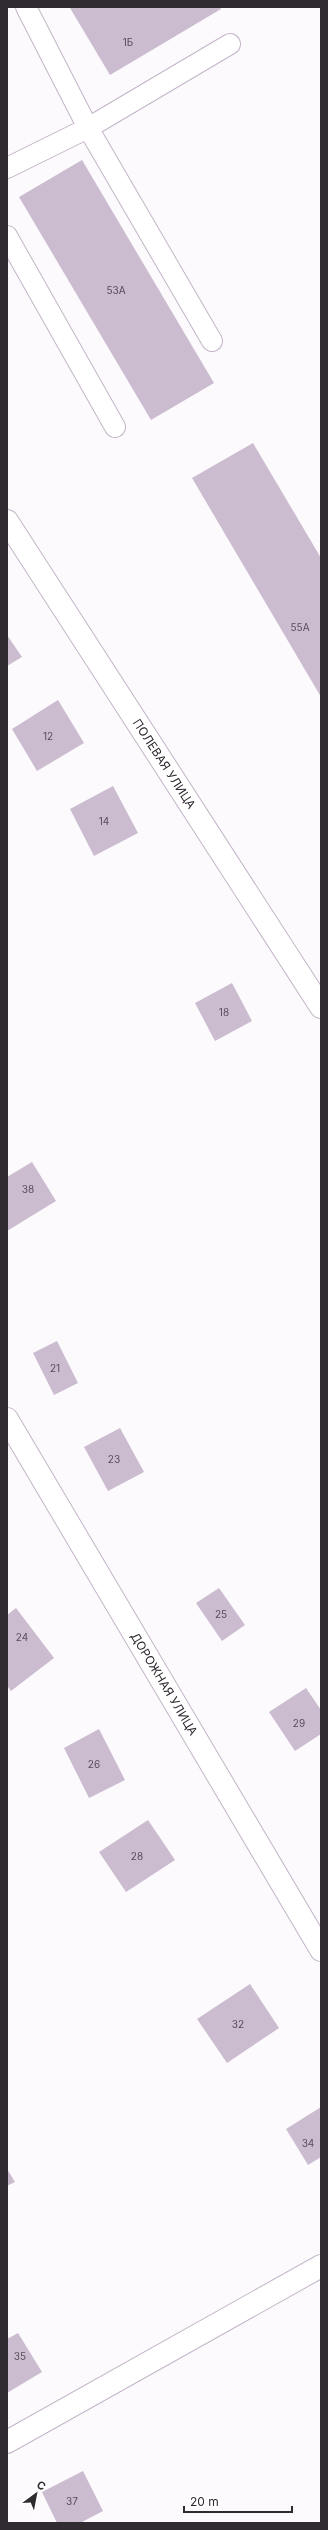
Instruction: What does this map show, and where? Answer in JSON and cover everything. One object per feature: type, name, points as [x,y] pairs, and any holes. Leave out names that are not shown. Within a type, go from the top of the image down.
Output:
[{"type":"street","name":"ПОЛЕВАЯ УЛИЦА","points":[[7,521],[321,1007]]},
{"type":"street","name":"ДОРОЖНАЯ УЛИЦА","points":[[7,1419],[321,1950]]},
{"type":"street","points":[[7,2442],[321,2266]]},
{"type":"lane","points":[[26,7],[88,128],[212,341]]},
{"type":"lane","points":[[7,168],[88,128],[230,44]]},
{"type":"lane","points":[[7,236],[115,427]]},
{"type":"building","points":[[220,7],[221,9],[110,75],[70,8]]},
{"type":"building","points":[[82,160],[214,383],[151,420],[19,197]]},
{"type":"building","points":[[253,443],[321,558],[321,697],[192,478]]},
{"type":"building","points":[[7,635],[22,657],[7,666]]},
{"type":"building","points":[[58,700],[84,743],[37,771],[12,729]]},
{"type":"building","points":[[113,786],[138,833],[94,856],[70,809]]},
{"type":"building","points":[[232,983],[252,1021],[215,1041],[195,1003]]},
{"type":"building","points":[[32,1162],[56,1201],[7,1231],[7,1177]]},
{"type":"building","points":[[57,1341],[78,1383],[54,1395],[33,1353]]},
{"type":"building","points":[[120,1428],[144,1472],[108,1491],[84,1447]]},
{"type":"building","points":[[219,1588],[245,1625],[222,1641],[196,1603]]},
{"type":"building","points":[[16,1608],[54,1658],[11,1691],[7,1686],[7,1615]]},
{"type":"building","points":[[306,1688],[321,1710],[321,1734],[295,1751],[269,1712]]},
{"type":"building","points":[[99,1729],[125,1780],[89,1798],[64,1748]]},
{"type":"building","points":[[148,1820],[175,1860],[126,1892],[99,1852]]},
{"type":"building","points":[[250,1984],[279,2028],[227,2063],[197,2019]]},
{"type":"building","points":[[321,2107],[321,2157],[308,2165],[286,2129]]},
{"type":"building","points":[[7,2169],[15,2182],[7,2186]]},
{"type":"building","points":[[18,2333],[42,2372],[7,2393],[7,2339]]},
{"type":"building","points":[[83,2471],[103,2511],[80,2523],[57,2523],[42,2492]]}]
